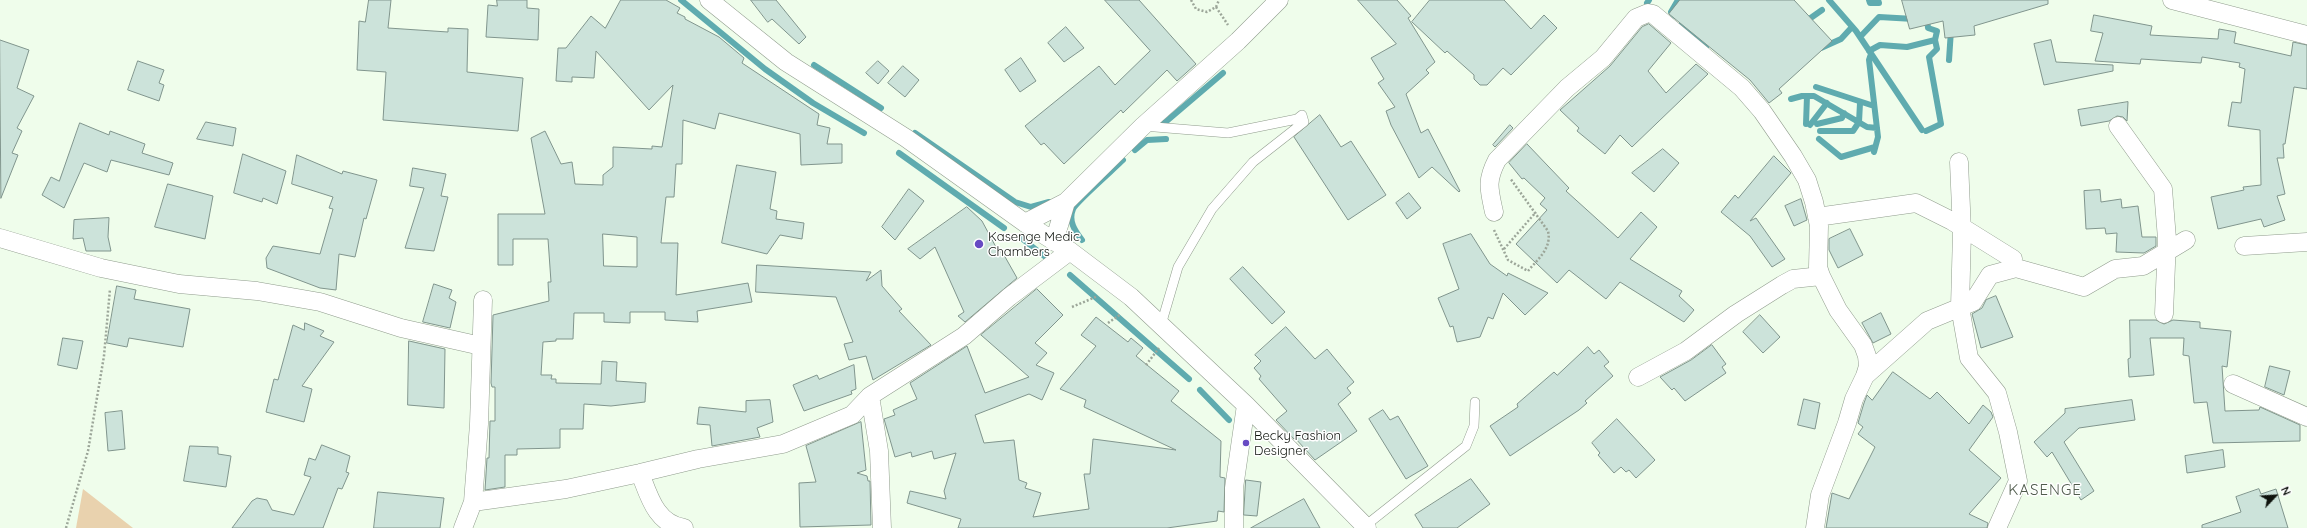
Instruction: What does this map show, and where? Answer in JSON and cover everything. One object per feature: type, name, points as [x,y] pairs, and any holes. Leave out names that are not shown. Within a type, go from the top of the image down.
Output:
[{"type":"street","points":[[709,0],[786,62],[906,138],[1025,223],[1062,246],[1131,297],[1246,405],[1366,527]]},
{"type":"street","points":[[1025,223],[1066,202],[1143,126],[1238,41],[1279,0]]},
{"type":"street","points":[[2172,0],[2307,35]]},
{"type":"street","points":[[1494,212],[1488,183],[1490,173],[1497,160],[1567,88],[1603,58],[1636,18],[1648,13],[1653,14],[1742,88],[1762,111],[1793,156],[1806,180],[1819,226],[1818,267],[1838,310],[1863,345],[1868,366],[1854,399],[1820,495],[1815,528]]},
{"type":"street","points":[[2118,126],[2163,189],[2167,239],[2164,314]]},
{"type":"street","points":[[1958,162],[1962,227],[1960,307],[1969,358],[1997,393],[2008,432],[2018,481],[1996,528]]},
{"type":"street","points":[[473,502],[566,489],[640,474],[698,459],[783,444],[852,415],[870,396],[964,336],[1009,297],[1062,246],[1066,202]]},
{"type":"street","points":[[1817,217],[1916,203],[1962,227],[2013,259]]},
{"type":"street","points":[[0,238],[111,271],[179,284],[257,291],[320,302],[400,328],[482,346]]},
{"type":"street","points":[[1865,376],[1927,320],[1973,302],[1990,275],[2016,268],[2084,287],[2115,269],[2143,266],[2186,240]]},
{"type":"street","points":[[2244,246],[2307,242]]},
{"type":"street","points":[[1638,377],[1686,351],[1736,314],[1782,285],[1793,279],[1821,276]]},
{"type":"street","points":[[463,528],[473,502],[479,424],[483,300]]},
{"type":"street","points":[[2233,384],[2307,418]]},
{"type":"street","points":[[870,396],[879,451],[881,528]]},
{"type":"street","points":[[1234,528],[1234,488],[1246,405]]},
{"type":"street","points":[[640,474],[651,502],[658,513],[668,522],[684,528]]},
{"type":"lane","points":[[1143,126],[1228,133],[1297,119],[1302,115],[1304,122],[1253,162],[1212,209],[1178,267],[1161,325]]},
{"type":"lane","points":[[1366,527],[1466,446],[1474,426],[1475,402]]},
{"type":"path","points":[[1191,0],[1196,9],[1207,12],[1216,7],[1219,0]]},
{"type":"path","points":[[1494,212],[1491,224],[1508,260],[1528,271],[1548,247],[1550,238],[1548,231],[1536,212],[1497,160]]},
{"type":"path","points":[[1504,249],[1536,212]]},
{"type":"path","points":[[66,528],[88,451],[104,356],[111,271]]},
{"type":"path","points":[[1072,307],[1101,294]]},
{"type":"path","points":[[1108,323],[1122,313]]},
{"type":"path","points":[[1146,365],[1160,347]]},
{"type":"shaded area","points":[[83,489],[133,528],[76,528]]},
{"type":"building","points":[[369,0],[391,0],[388,28],[448,32],[448,28],[468,29],[467,72],[523,78],[518,131],[383,120],[386,72],[357,70],[359,21],[365,22]]},
{"type":"building","points":[[497,0],[527,0],[527,8],[539,9],[538,40],[486,37],[488,5],[497,6]]},
{"type":"building","points":[[621,0],[666,0],[680,8],[677,13],[685,17],[685,19],[719,37],[744,58],[742,63],[819,114],[817,125],[830,128],[827,144],[842,144],[842,163],[801,165],[800,134],[719,113],[715,129],[683,120],[682,164],[676,164],[674,197],[666,197],[661,243],[678,243],[676,295],[748,283],[752,302],[697,311],[698,322],[665,320],[665,312],[630,312],[630,323],[604,322],[604,313],[574,313],[573,339],[556,339],[556,341],[543,342],[541,375],[552,375],[551,379],[556,379],[556,383],[601,384],[602,361],[617,362],[616,381],[646,383],[645,402],[611,406],[584,404],[583,429],[560,429],[560,448],[517,449],[517,455],[505,455],[505,487],[485,490],[487,458],[489,458],[490,421],[495,421],[495,387],[492,387],[491,383],[493,315],[549,301],[548,282],[551,282],[548,239],[513,239],[513,265],[498,265],[498,214],[545,214],[531,138],[545,131],[561,164],[572,162],[575,184],[603,185],[603,175],[613,167],[613,147],[652,149],[652,146],[662,147],[673,85],[649,110],[596,51],[594,78],[572,77],[572,82],[556,81],[558,48],[566,48],[591,16],[605,28]],"holes":[[[603,234],[637,237],[637,267],[604,266]]]},
{"type":"building","points":[[751,0],[776,0],[806,37],[799,44],[772,19],[768,22]]},
{"type":"building","points":[[1105,0],[1139,0],[1196,64],[1177,81],[1167,70],[1123,113],[1121,110],[1064,164],[1044,143],[1041,145],[1025,126],[1099,66],[1115,85],[1150,51]]},
{"type":"building","points":[[1358,0],[1397,0],[1411,16],[1408,18],[1435,62],[1426,70],[1429,73],[1406,94],[1421,133],[1428,129],[1460,191],[1459,192],[1432,167],[1419,178],[1391,125],[1386,111],[1395,107],[1378,83],[1384,79],[1371,58],[1396,44]]},
{"type":"building","points":[[1430,0],[1504,0],[1531,29],[1544,15],[1557,28],[1511,75],[1503,68],[1487,85],[1480,85],[1474,79],[1474,75],[1447,51],[1445,53],[1412,22]]},
{"type":"building","points":[[1680,0],[1794,0],[1832,41],[1779,89],[1782,93],[1769,103],[1750,80],[1669,14]]},
{"type":"building","points":[[1902,0],[2048,0],[2048,4],[1974,26],[1975,35],[1945,38],[1943,21],[1910,29]]},
{"type":"building","points":[[2094,15],[2152,26],[2150,35],[2218,39],[2219,29],[2236,32],[2234,43],[2291,56],[2293,42],[2307,45],[2307,89],[2294,87],[2285,144],[2283,144],[2284,158],[2277,158],[2285,194],[2277,196],[2285,220],[2264,227],[2261,219],[2218,229],[2211,197],[2244,190],[2243,187],[2261,185],[2260,130],[2228,126],[2232,102],[2241,103],[2245,69],[2239,67],[2240,63],[2202,57],[2201,63],[2141,59],[2140,64],[2095,61],[2103,33],[2091,31]]},
{"type":"building","points":[[1649,24],[1671,43],[1648,71],[1666,93],[1696,64],[1708,74],[1632,147],[1620,135],[1605,154],[1577,131],[1579,128],[1560,110],[1610,66],[1642,27]]},
{"type":"building","points":[[1066,27],[1084,48],[1064,62],[1048,43]]},
{"type":"building","points":[[0,40],[29,50],[17,88],[34,96],[17,128],[22,131],[12,153],[18,155],[1,198]]},
{"type":"building","points":[[2051,40],[2056,62],[2113,65],[2113,71],[2044,85],[2034,44]]},
{"type":"building","points":[[1021,58],[1036,81],[1020,92],[1005,70]]},
{"type":"building","points":[[138,61],[164,70],[159,83],[164,85],[159,101],[128,90]]},
{"type":"building","points":[[878,61],[889,71],[878,84],[866,73]]},
{"type":"building","points":[[903,66],[919,80],[905,97],[888,83]]},
{"type":"building","points":[[2128,102],[2127,121],[2123,117],[2117,116],[2109,121],[2081,126],[2078,110]]},
{"type":"building","points":[[1320,115],[1341,147],[1351,141],[1386,195],[1348,220],[1294,137]]},
{"type":"building","points":[[206,122],[236,128],[233,146],[197,139]]},
{"type":"building","points":[[80,123],[109,135],[110,131],[145,144],[142,153],[173,163],[169,175],[111,160],[107,172],[84,163],[64,208],[42,195],[51,177],[59,181]]},
{"type":"building","points":[[1510,125],[1513,128],[1495,147],[1493,145]]},
{"type":"building","points":[[1527,144],[1569,188],[1566,191],[1618,238],[1641,212],[1657,227],[1630,259],[1682,291],[1679,296],[1694,310],[1684,322],[1620,282],[1606,299],[1569,270],[1557,283],[1516,244],[1547,210],[1540,204],[1545,198],[1524,178],[1522,179],[1509,163]]},
{"type":"building","points":[[1663,149],[1679,163],[1654,192],[1632,173]]},
{"type":"building","points":[[243,154],[286,171],[277,204],[263,198],[262,202],[234,193]]},
{"type":"building","points":[[297,155],[342,174],[343,171],[377,180],[366,219],[364,218],[355,257],[339,254],[336,290],[320,288],[267,268],[266,258],[273,246],[320,254],[333,209],[329,208],[333,197],[292,184]]},
{"type":"building","points":[[1774,156],[1791,173],[1750,221],[1756,218],[1785,259],[1772,267],[1750,236],[1721,212],[1735,195],[1738,198]]},
{"type":"building","points":[[737,165],[776,172],[770,209],[777,211],[776,219],[804,223],[802,239],[780,235],[767,254],[722,243]]},
{"type":"building","points":[[413,168],[446,174],[441,196],[448,197],[434,251],[405,248],[424,188],[410,186]]},
{"type":"building","points":[[168,184],[213,196],[205,239],[155,227]]},
{"type":"building","points":[[909,189],[924,201],[895,240],[882,227]]},
{"type":"building","points":[[2100,190],[2101,202],[2121,199],[2122,208],[2138,206],[2142,237],[2156,237],[2156,246],[2144,253],[2116,252],[2117,233],[2106,234],[2105,228],[2086,229],[2084,191]]},
{"type":"building","points":[[1409,193],[1421,208],[1407,219],[1396,203]]},
{"type":"building","points":[[1801,199],[1807,220],[1794,226],[1785,206]]},
{"type":"building","points":[[967,207],[982,221],[997,249],[1004,255],[1017,278],[965,322],[958,316],[964,312],[935,247],[920,259],[908,249]]},
{"type":"building","points":[[109,218],[108,237],[111,251],[86,251],[83,238],[73,239],[74,220]]},
{"type":"building","points":[[1850,229],[1863,255],[1838,268],[1829,250],[1829,239]]},
{"type":"building","points":[[1471,234],[1490,264],[1507,276],[1508,273],[1548,293],[1525,315],[1503,293],[1493,319],[1488,317],[1480,337],[1457,342],[1453,326],[1450,327],[1438,298],[1459,289],[1443,244]]},
{"type":"building","points":[[757,265],[871,272],[866,281],[881,270],[882,286],[902,309],[899,311],[931,345],[873,380],[866,356],[849,360],[844,344],[853,342],[836,297],[756,292]]},
{"type":"building","points":[[1243,267],[1285,312],[1272,324],[1230,279]]},
{"type":"building","points":[[434,284],[452,290],[449,298],[456,302],[450,328],[423,322]]},
{"type":"building","points":[[117,286],[136,290],[134,299],[190,309],[183,347],[129,338],[127,347],[107,343]]},
{"type":"building","points":[[1037,289],[1063,315],[1035,343],[1047,353],[1036,365],[1054,373],[1042,400],[1029,394],[975,415],[984,443],[1014,440],[1019,480],[1027,483],[1025,488],[1041,493],[1033,517],[1089,509],[1084,474],[1090,474],[1093,439],[1176,450],[1084,407],[1086,400],[1060,389],[1096,346],[1081,335],[1096,317],[1128,342],[1131,338],[1143,348],[1136,356],[1179,391],[1171,401],[1221,441],[1220,477],[1225,478],[1224,512],[1218,511],[1217,521],[1167,528],[958,528],[961,519],[907,503],[910,491],[946,499],[944,491],[956,453],[934,459],[932,451],[912,457],[911,452],[895,457],[884,419],[895,415],[893,410],[917,399],[910,383],[967,346],[985,393],[1029,377],[981,335]]},
{"type":"building","points":[[1996,296],[2013,337],[1981,348],[1972,314],[1982,308],[1986,300]]},
{"type":"building","points":[[1881,313],[1891,334],[1873,343],[1862,323]]},
{"type":"building","points":[[1760,315],[1780,337],[1763,353],[1743,332]]},
{"type":"building","points":[[2130,320],[2156,320],[2164,324],[2173,320],[2200,322],[2200,328],[2231,331],[2227,367],[2222,366],[2225,411],[2259,410],[2260,407],[2300,425],[2300,441],[2213,443],[2207,402],[2194,403],[2189,356],[2183,355],[2184,338],[2150,338],[2154,375],[2129,377],[2128,359],[2130,358]]},
{"type":"building","points":[[305,323],[324,331],[320,336],[334,342],[302,386],[312,389],[304,422],[266,412],[274,379],[278,380],[293,325],[304,330]]},
{"type":"building","points":[[1286,327],[1315,359],[1327,349],[1354,382],[1347,388],[1351,393],[1338,404],[1357,431],[1315,460],[1276,420],[1287,411],[1259,379],[1261,376],[1254,368],[1261,361],[1255,355]]},
{"type":"building","points":[[63,338],[83,341],[77,369],[58,365]]},
{"type":"building","points":[[409,341],[445,349],[444,408],[408,405]]},
{"type":"building","points":[[1712,345],[1726,364],[1722,367],[1726,373],[1685,401],[1674,388],[1672,390],[1660,377],[1691,360]]},
{"type":"building","points":[[1588,347],[1594,354],[1599,350],[1609,362],[1604,366],[1613,376],[1585,401],[1587,403],[1579,410],[1510,456],[1490,426],[1518,407],[1517,404],[1554,372],[1557,375]]},
{"type":"building","points":[[854,365],[856,389],[851,391],[852,394],[804,411],[793,385],[817,375],[819,379]]},
{"type":"building","points":[[2270,366],[2290,371],[2284,395],[2265,387]]},
{"type":"building","points":[[1893,372],[1930,399],[1937,392],[1969,424],[1983,405],[1991,412],[1993,417],[1969,450],[2001,478],[1969,514],[1988,523],[1987,528],[1826,528],[1832,493],[1849,499],[1875,447],[1858,434],[1863,427],[1858,423],[1867,395],[1872,400]]},
{"type":"building","points":[[1804,399],[1820,403],[1815,429],[1798,425]]},
{"type":"building","points":[[770,400],[773,422],[757,428],[760,437],[712,446],[710,425],[697,424],[699,407],[746,412],[746,401]]},
{"type":"building","points":[[2132,400],[2135,420],[2079,428],[2064,442],[2094,491],[2081,500],[2052,452],[2047,457],[2034,442],[2065,413],[2065,409]]},
{"type":"building","points":[[1383,410],[1390,420],[1398,416],[1428,466],[1406,479],[1369,419]]},
{"type":"building","points":[[122,411],[125,449],[108,451],[105,413]]},
{"type":"building","points":[[1617,419],[1655,460],[1636,478],[1629,470],[1626,472],[1621,467],[1614,473],[1598,455],[1600,453],[1592,443]]},
{"type":"building","points":[[861,422],[866,470],[857,473],[867,476],[868,481],[870,481],[871,525],[800,527],[799,483],[816,482],[806,446]]},
{"type":"building","points":[[322,445],[350,456],[346,472],[349,473],[342,489],[338,488],[323,528],[232,528],[252,501],[257,498],[267,500],[272,510],[294,515],[311,477],[304,475],[309,458],[315,460]]},
{"type":"building","points":[[190,446],[218,447],[218,454],[231,456],[226,487],[184,481]]},
{"type":"building","points":[[2223,450],[2225,467],[2187,473],[2185,456]]},
{"type":"building","points":[[1471,479],[1490,504],[1457,528],[1423,528],[1415,515]]},
{"type":"building","points":[[1246,480],[1261,482],[1257,516],[1244,515]]},
{"type":"building","points":[[2259,489],[2261,494],[2276,489],[2288,528],[2202,528],[2202,525],[2241,512],[2236,497]]},
{"type":"building","points":[[378,492],[444,498],[440,528],[374,528]]},
{"type":"building","points":[[1304,499],[1320,528],[1251,528]]},
{"type":"waterway","points":[[681,0],[765,69],[813,103],[864,133]]},
{"type":"waterway","points":[[1675,16],[1671,12],[1678,0]]},
{"type":"waterway","points":[[1829,0],[1856,31],[1922,130]]},
{"type":"waterway","points":[[1869,0],[1870,3],[1879,3],[1878,0]]},
{"type":"waterway","points":[[1805,22],[1822,10]]},
{"type":"waterway","points":[[1860,37],[1879,17],[1914,19]]},
{"type":"waterway","points":[[1927,18],[1928,28],[1937,31],[1935,40]]},
{"type":"waterway","points":[[1682,24],[1706,47]]},
{"type":"waterway","points":[[1821,48],[1841,39],[1852,27]]},
{"type":"waterway","points":[[1949,60],[1951,30]]},
{"type":"waterway","points":[[1869,51],[1880,45],[1907,47],[1935,40],[1937,49],[1929,57],[1941,124],[1926,131]]},
{"type":"waterway","points":[[1871,54],[1869,60],[1878,137],[1874,152]]},
{"type":"waterway","points":[[814,65],[881,108]]},
{"type":"waterway","points":[[1162,125],[1223,73]]},
{"type":"waterway","points":[[1816,87],[1874,106]]},
{"type":"waterway","points":[[1791,99],[1802,96],[1814,96],[1867,127],[1877,128]]},
{"type":"waterway","points":[[1806,124],[1807,96]]},
{"type":"waterway","points":[[1810,125],[1827,103]]},
{"type":"waterway","points":[[1820,131],[1853,131],[1859,122],[1860,103]]},
{"type":"waterway","points":[[1817,124],[1842,118],[1844,113]]},
{"type":"waterway","points":[[915,133],[1015,202],[1031,207],[1049,202]]},
{"type":"waterway","points":[[1135,150],[1147,140],[1166,139]]},
{"type":"waterway","points":[[1819,139],[1841,157],[1875,147]]},
{"type":"waterway","points":[[899,153],[1004,228]]},
{"type":"waterway","points":[[1082,240],[1072,222],[1071,218],[1073,209],[1123,160]]},
{"type":"waterway","points":[[1020,237],[1048,259]]},
{"type":"waterway","points":[[1070,275],[1189,379]]},
{"type":"waterway","points":[[1200,390],[1229,420]]},
{"type":"place","name":"Kasenge Medic Chambers","points":[[979,244]]},
{"type":"place","name":"Becky Fashion Designer","points":[[1246,443]]},
{"type":"district","name":"KASENGE","points":[[2045,490]]}]
